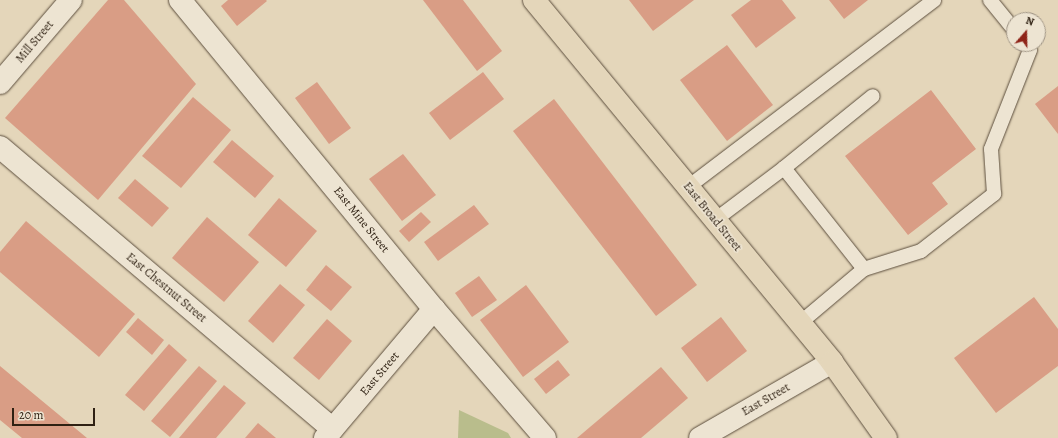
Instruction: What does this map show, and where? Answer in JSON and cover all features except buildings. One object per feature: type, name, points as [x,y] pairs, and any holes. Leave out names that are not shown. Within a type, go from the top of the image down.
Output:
[{"type":"highway","name":"East Broad Street","points":[[534,0],[832,362],[886,438]]},
{"type":"street","name":"Mill Street","points":[[0,83],[71,0]]},
{"type":"street","name":"East Mine Street","points":[[180,0],[434,309],[545,438]]},
{"type":"street","name":"East Chestnut Street","points":[[0,147],[329,433]]},
{"type":"street","name":"East Street","points":[[329,433],[434,309]]},
{"type":"street","name":"East Street","points":[[700,438],[832,362]]},
{"type":"lane","points":[[688,187],[934,0]]},
{"type":"lane","points":[[990,0],[1006,20]]},
{"type":"lane","points":[[800,323],[864,269],[921,251],[994,194],[991,150],[1029,52]]},
{"type":"lane","points":[[715,220],[784,168],[873,96]]},
{"type":"lane","points":[[784,168],[864,269]]},
{"type":"green space","points":[[459,410],[508,433],[511,438],[458,438]]}]
